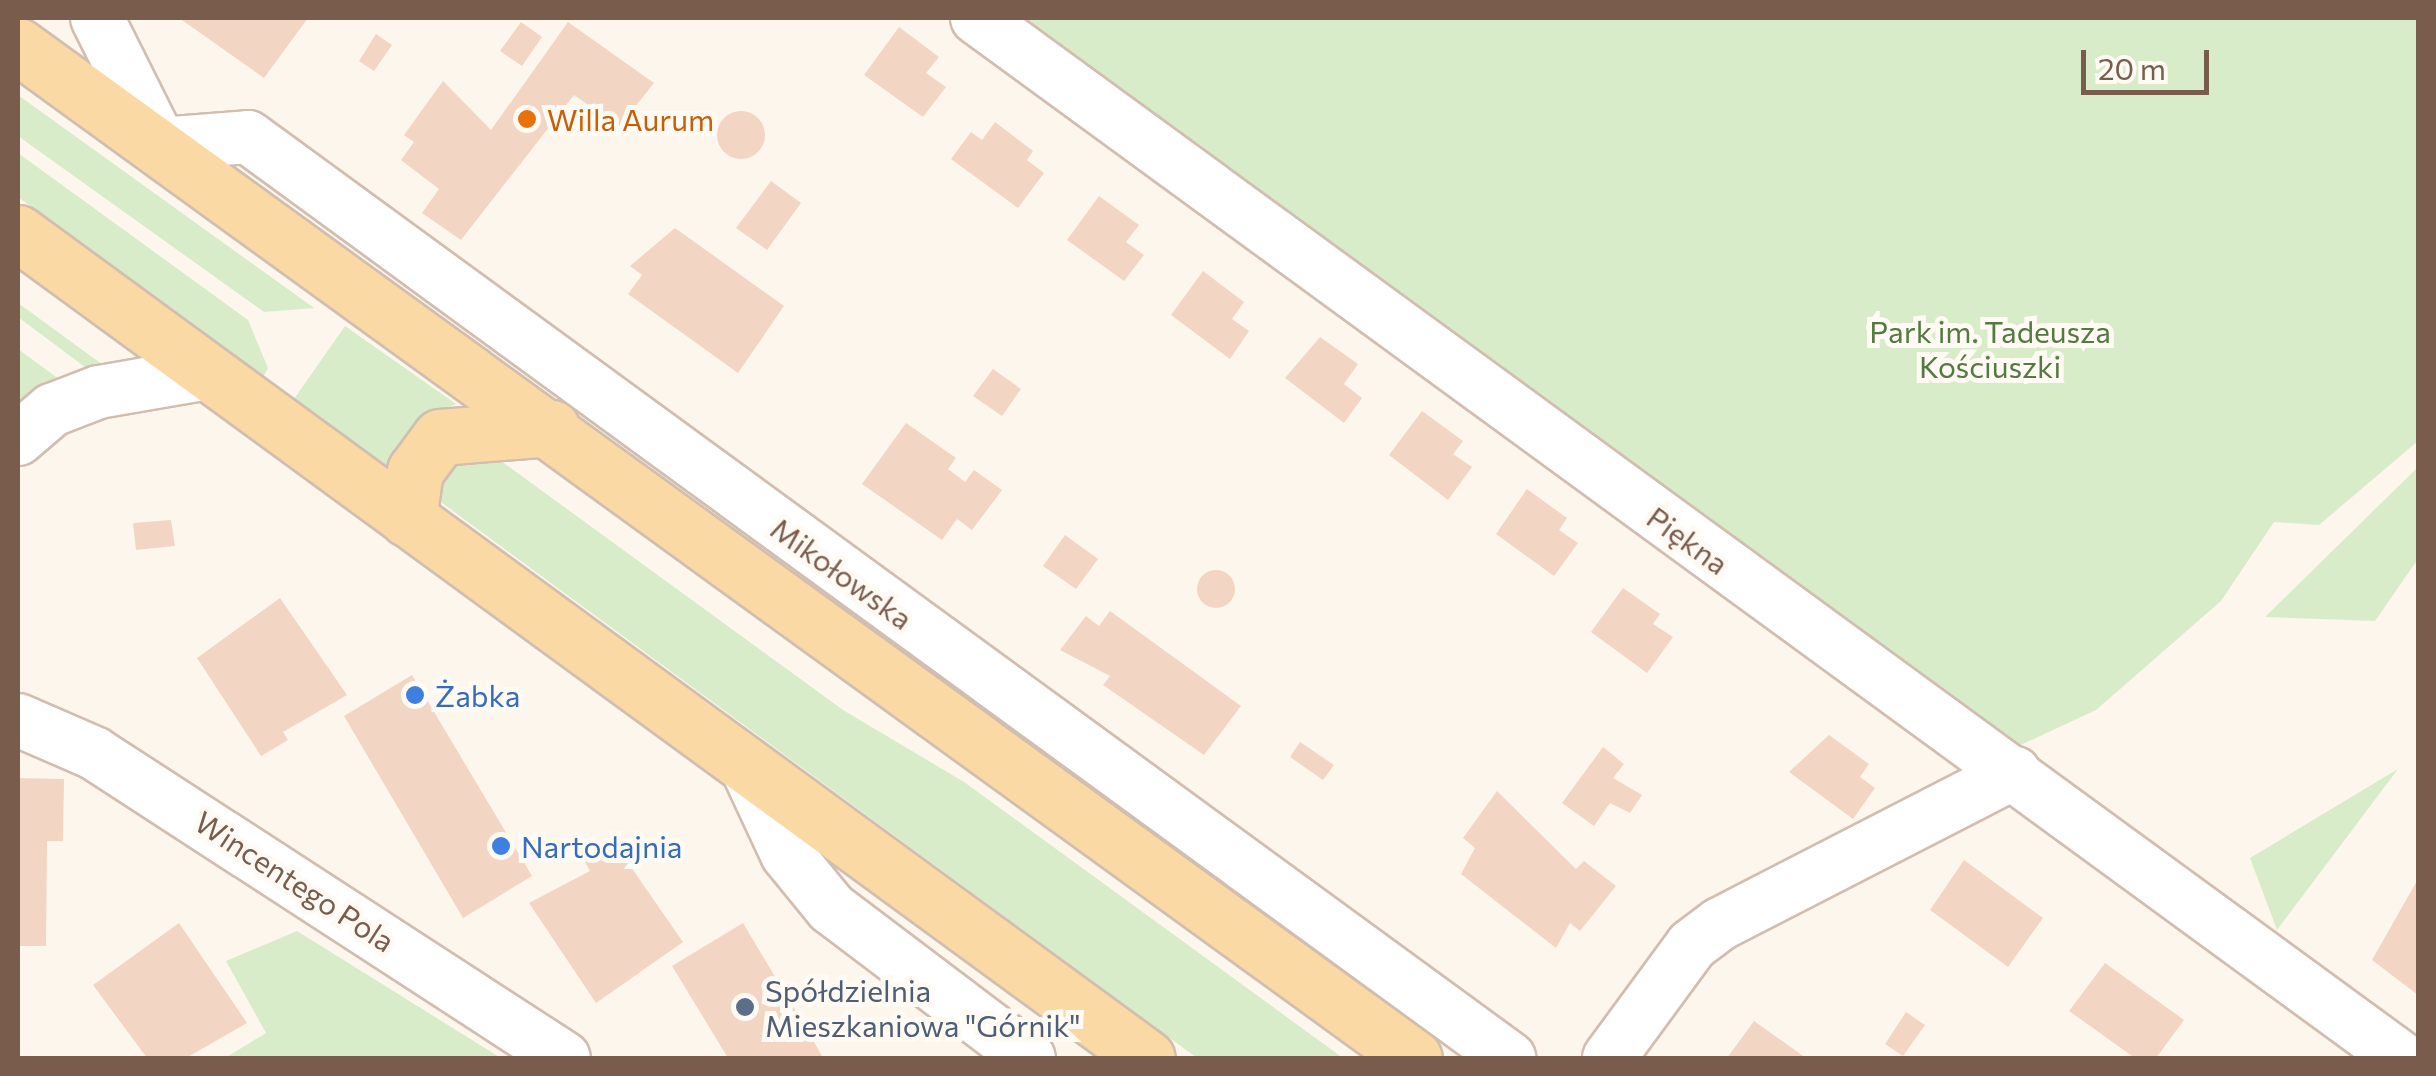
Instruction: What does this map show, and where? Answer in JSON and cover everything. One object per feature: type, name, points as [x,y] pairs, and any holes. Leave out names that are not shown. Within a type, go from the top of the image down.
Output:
[{"type":"main road","name":"Mikołowska","points":[[18,46],[552,428],[1414,1058]]},
{"type":"main road","points":[[18,234],[1147,1058]]},
{"type":"main road","points":[[408,519],[414,471],[440,437],[552,428]]},
{"type":"street","points":[[97,18],[160,144]]},
{"type":"street","name":"Piękna","points":[[978,18],[2401,1058]]},
{"type":"street","name":"Mikołowska","points":[[160,144],[248,137],[1509,1058]]},
{"type":"street","points":[[18,439],[52,410],[99,392],[209,373]]},
{"type":"street","name":"Wincentego Pola","points":[[18,720],[94,753],[564,1058]]},
{"type":"street","points":[[745,764],[787,854],[832,908],[1028,1058]]},
{"type":"street","points":[[1610,1058],[1692,946],[1720,924],[2014,773]]},
{"type":"green space","name":"Park im. Tadeusza Kościuszki","points":[[998,18],[2418,18],[2418,441],[2319,525],[2274,522],[2221,601],[2096,710],[1988,760]]},
{"type":"green space","points":[[18,95],[315,308],[264,312],[18,136]]},
{"type":"green space","points":[[18,153],[248,320],[268,368],[263,377],[18,197]]},
{"type":"green space","points":[[18,303],[110,370],[97,376],[18,317]]},
{"type":"green space","points":[[345,326],[456,404],[436,413],[390,471],[294,399]]},
{"type":"green space","points":[[18,349],[67,385],[18,417]]},
{"type":"green space","points":[[486,450],[843,710],[964,782],[1343,1058],[1197,1058],[438,500],[439,467]]},
{"type":"green space","points":[[2418,467],[2418,559],[2375,621],[2265,617]]},
{"type":"green space","points":[[2398,769],[2277,930],[2250,858]]},
{"type":"green space","points":[[297,931],[501,1058],[225,1058],[266,1033],[226,961]]},
{"type":"building","points":[[179,18],[308,18],[264,78]]},
{"type":"building","points":[[521,22],[542,37],[522,66],[500,51]]},
{"type":"building","points":[[568,22],[654,83],[619,127],[574,95],[461,240],[422,213],[439,189],[401,160],[414,142],[404,135],[443,81],[491,130]]},
{"type":"building","points":[[899,27],[939,57],[926,73],[946,87],[923,117],[864,75]]},
{"type":"building","points":[[376,34],[392,45],[374,71],[359,61]]},
{"type":"building","points":[[741,111],[758,118],[765,135],[758,152],[741,159],[724,152],[717,135],[724,118]]},
{"type":"building","points":[[995,122],[1033,151],[1027,160],[1044,173],[1018,208],[951,159],[971,132],[982,140]]},
{"type":"building","points":[[771,181],[801,203],[767,250],[736,228]]},
{"type":"building","points":[[1099,196],[1139,225],[1126,242],[1144,255],[1124,281],[1067,240]]},
{"type":"building","points":[[675,228],[784,306],[738,373],[628,294],[642,275],[630,266]]},
{"type":"building","points":[[1203,271],[1244,302],[1232,319],[1249,331],[1230,359],[1171,315]]},
{"type":"building","points":[[1320,337],[1358,364],[1344,384],[1362,398],[1344,423],[1285,378]]},
{"type":"building","points":[[993,369],[1021,389],[1002,416],[973,396]]},
{"type":"building","points":[[1422,411],[1463,441],[1453,454],[1472,467],[1448,500],[1389,455]]},
{"type":"building","points":[[906,423],[956,458],[948,469],[965,482],[974,470],[1002,490],[972,530],[957,519],[942,540],[862,484]]},
{"type":"building","points":[[1527,489],[1567,518],[1559,530],[1578,543],[1554,576],[1496,534]]},
{"type":"building","points":[[171,520],[175,546],[136,550],[133,523]]},
{"type":"building","points":[[1065,535],[1098,559],[1076,589],[1043,566]]},
{"type":"building","points":[[1216,570],[1230,575],[1235,589],[1230,603],[1216,608],[1202,603],[1197,589],[1202,575]]},
{"type":"building","points":[[1623,588],[1660,614],[1653,624],[1673,637],[1647,673],[1591,632]]},
{"type":"building","points":[[280,598],[347,695],[283,732],[288,740],[261,756],[197,658]]},
{"type":"building","points":[[1110,611],[1241,706],[1204,755],[1103,685],[1110,676],[1060,650],[1086,616],[1099,626]]},
{"type":"building","points":[[412,675],[532,876],[463,918],[344,716]]},
{"type":"building","points":[[1829,735],[1869,764],[1860,777],[1875,788],[1853,819],[1789,772]]},
{"type":"building","points":[[1300,742],[1334,765],[1323,780],[1290,757]]},
{"type":"building","points":[[1603,747],[1624,764],[1613,778],[1642,795],[1630,813],[1610,803],[1594,826],[1562,803]]},
{"type":"building","points":[[18,778],[64,779],[63,841],[47,841],[46,946],[18,946]]},
{"type":"building","points":[[1497,791],[1576,869],[1584,861],[1616,886],[1580,931],[1570,923],[1556,948],[1461,874],[1475,848],[1463,838]]},
{"type":"building","points":[[615,844],[683,942],[596,1003],[529,903],[590,871],[585,862]]},
{"type":"building","points":[[1964,860],[2043,918],[2008,967],[1930,910]]},
{"type":"building","points":[[2418,879],[2418,995],[2372,960]]},
{"type":"building","points":[[179,923],[247,1023],[186,1058],[147,1058],[93,985]]},
{"type":"building","name":"Spółdzielnia Mieszkaniowa \"Górnik\"","points":[[743,923],[823,1058],[728,1058],[672,966]]},
{"type":"building","points":[[2105,963],[2184,1020],[2156,1058],[2135,1058],[2069,1011]]},
{"type":"building","points":[[1906,1012],[1925,1025],[1903,1056],[1885,1044]]},
{"type":"building","points":[[1754,1021],[1806,1058],[1727,1058]]},
{"type":"place","name":"Willa Aurum","points":[[527,119]]},
{"type":"place","name":"Żabka","points":[[415,695]]},
{"type":"place","name":"Nartodajnia","points":[[501,846]]},
{"type":"place","name":"Spółdzielnia Mieszkaniowa \"Górnik\"","points":[[745,1007]]}]
